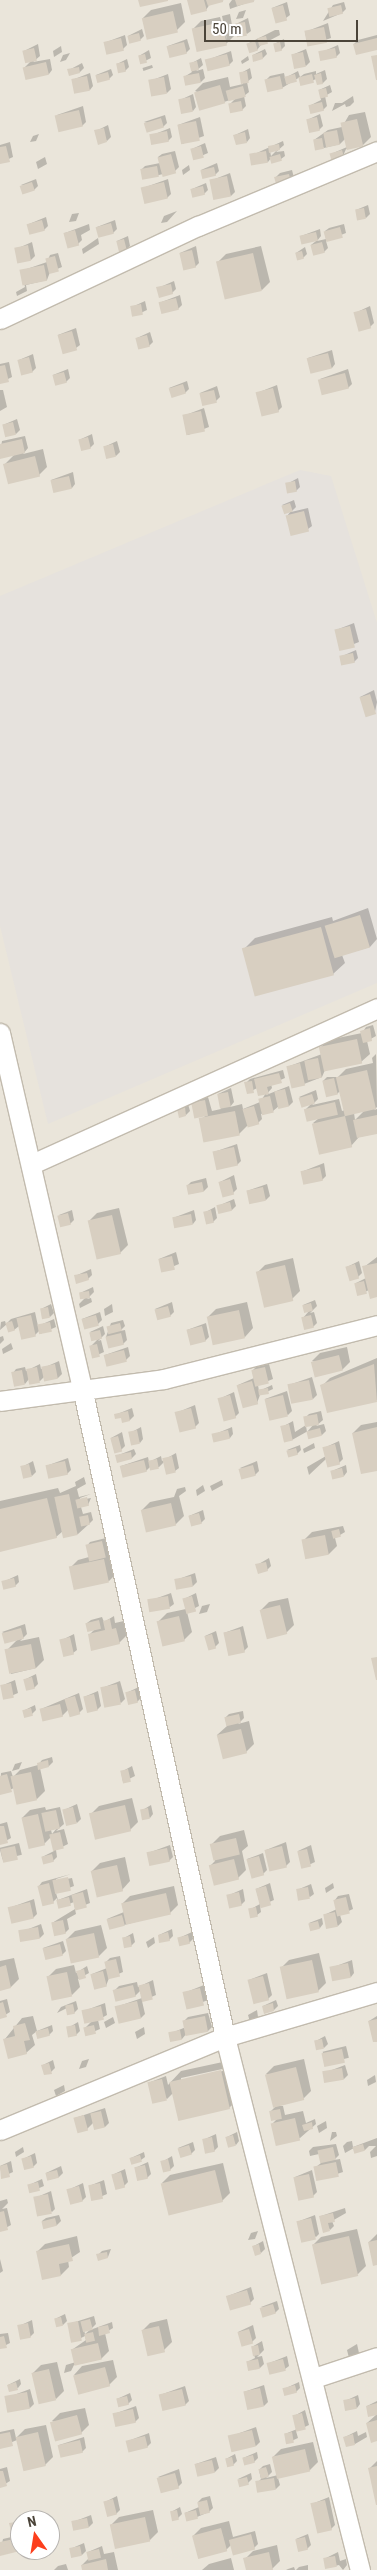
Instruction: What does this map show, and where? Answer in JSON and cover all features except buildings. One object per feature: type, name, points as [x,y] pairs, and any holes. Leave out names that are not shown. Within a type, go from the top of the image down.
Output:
[{"type":"street","points":[[0,319],[198,226],[377,151]]},
{"type":"street","points":[[32,1164],[377,1008]]},
{"type":"street","points":[[0,1033],[32,1164],[225,2037],[314,2378],[360,2570]]},
{"type":"street","points":[[0,1401],[82,1388],[166,1378],[377,1326]]},
{"type":"street","points":[[0,2130],[225,2037],[377,1992]]},
{"type":"street","points":[[314,2378],[377,2356]]},
{"type":"shaded area","points":[[0,0],[377,0],[377,2570],[0,2570]]},
{"type":"shaded area","points":[[300,470],[331,476],[377,623],[377,983],[48,1124],[0,926],[0,596]]}]
